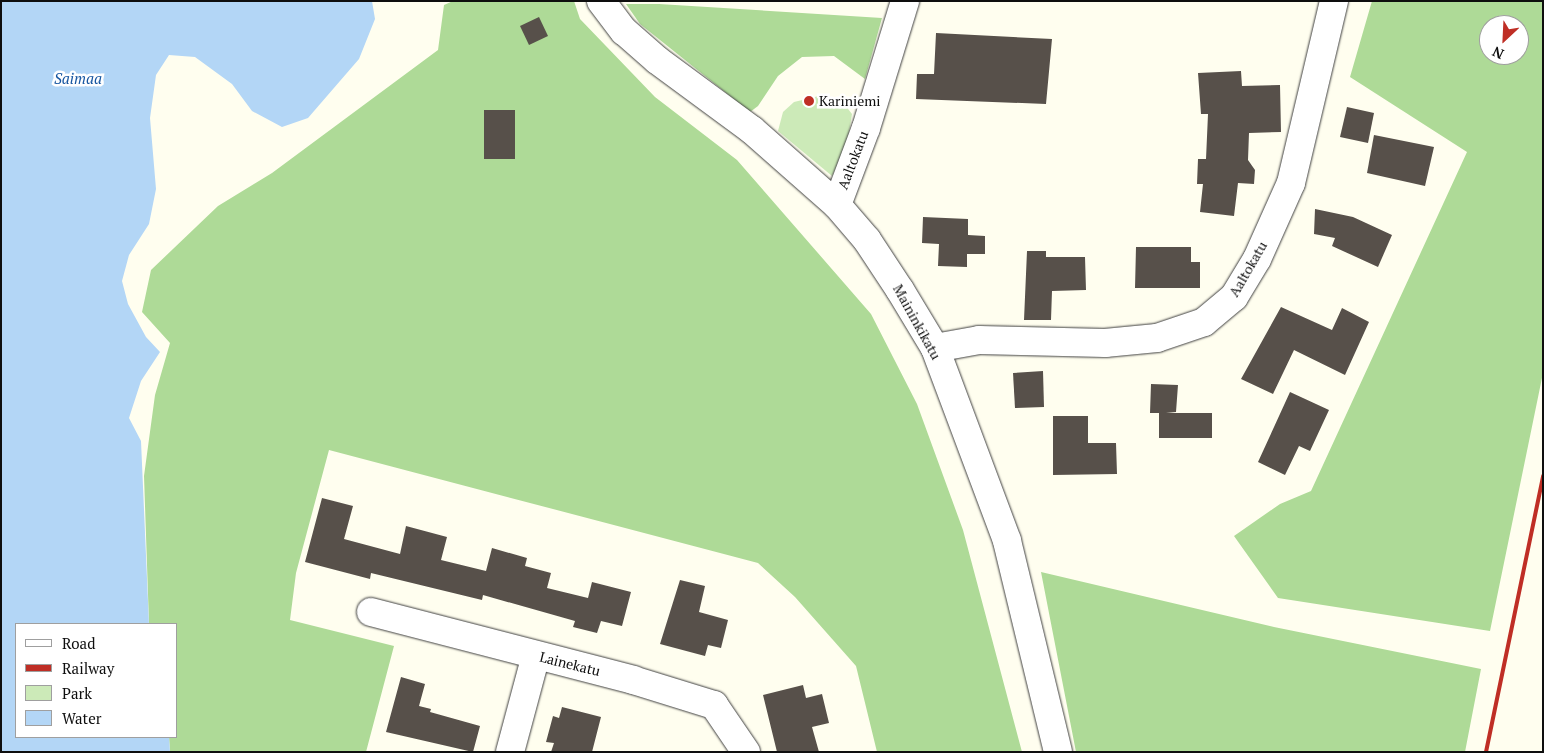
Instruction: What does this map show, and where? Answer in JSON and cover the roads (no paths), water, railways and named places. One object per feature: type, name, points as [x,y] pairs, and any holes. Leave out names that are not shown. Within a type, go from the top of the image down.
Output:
[{"type":"street","name":"Maininkikatu","points":[[602,1],[624,31],[657,60],[752,130],[836,205],[867,240],[935,348],[1007,541],[1058,752]]},
{"type":"street","name":"Aaltokatu","points":[[836,205],[866,128],[905,1]]},
{"type":"street","name":"Aaltokatu","points":[[935,348],[979,340],[1105,343],[1157,338],[1204,322],[1234,297],[1257,258],[1291,183],[1334,1]]},
{"type":"street","name":"Lainekatu","points":[[371,612],[633,680],[714,705],[746,752]]},
{"type":"street","points":[[510,752],[536,655]]},
{"type":"water","name":"Saimaa","points":[[1,1],[372,1],[375,19],[359,59],[308,118],[282,127],[252,111],[232,84],[195,57],[169,55],[156,75],[150,118],[156,189],[149,224],[129,255],[122,281],[128,304],[146,337],[160,352],[141,381],[129,418],[141,441],[149,623],[15,623],[15,738],[169,738],[170,752],[1,752]]},
{"type":"railway","points":[[1486,752],[1543,476]]},
{"type":"place","name":"Kariniemi","points":[[809,101]]}]
